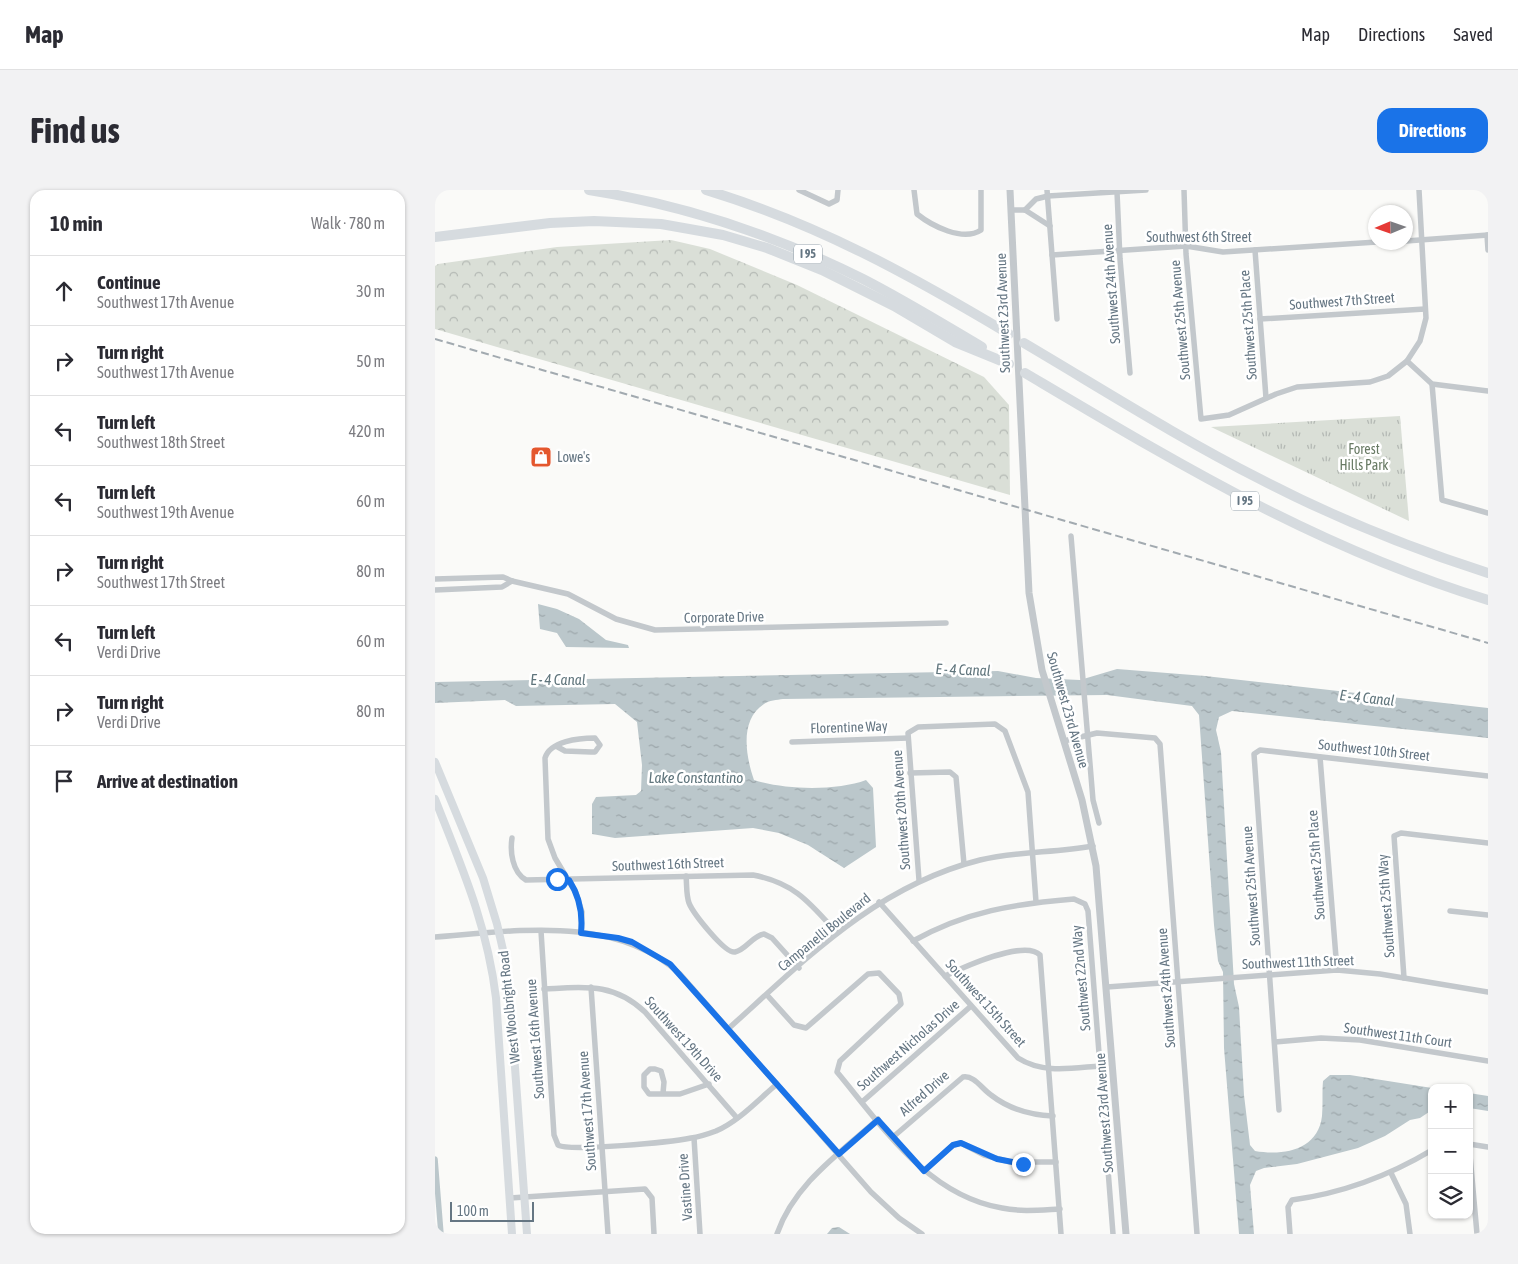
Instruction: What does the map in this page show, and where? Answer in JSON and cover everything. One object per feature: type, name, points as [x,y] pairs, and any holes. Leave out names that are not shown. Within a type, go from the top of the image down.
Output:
[{"type":"highway","name":"I 95","points":[[435,237],[550,223],[594,221],[661,224],[723,236],[767,248],[822,270],[889,303],[955,342],[1010,364],[881,288],[788,246],[693,213],[589,190]]},
{"type":"highway","name":"I 95","points":[[706,190],[718,192],[803,224],[871,255],[1009,334]]},
{"type":"highway","name":"I 95","points":[[1024,343],[1170,430],[1266,482],[1384,536],[1488,573]]},
{"type":"highway","name":"I 95","points":[[1025,373],[1198,475],[1277,516],[1383,563],[1488,600]]},
{"type":"main road","name":"West Woolbright Road","points":[[435,762],[479,867],[499,933],[511,1012],[527,1234]]},
{"type":"main road","name":"West Woolbright Road","points":[[435,799],[474,896],[485,934],[496,998],[512,1234]]},
{"type":"street","points":[[799,190],[829,204],[837,200],[838,190]]},
{"type":"street","points":[[914,190],[917,214],[947,231],[960,233],[974,233],[981,230],[981,190]]},
{"type":"street","name":"Southwest 23rd Avenue","points":[[1010,190],[1024,524],[1029,593],[1042,670],[1082,800],[1093,846],[1099,892],[1126,1234]]},
{"type":"street","points":[[1025,210],[1036,199],[1047,193],[1146,190]]},
{"type":"street","name":"Southwest 25th Avenue","points":[[1184,190],[1186,246],[1201,419],[1229,415],[1266,398]]},
{"type":"street","points":[[1266,398],[1297,387],[1371,382],[1388,376],[1407,361],[1420,341],[1424,328],[1425,309],[1419,190]]},
{"type":"street","name":"Southwest 24th Avenue","points":[[1117,192],[1130,374]]},
{"type":"street","points":[[1047,193],[1057,319]]},
{"type":"street","points":[[1011,210],[1025,210],[1050,226]]},
{"type":"street","points":[[1413,240],[1487,235],[1488,250]]},
{"type":"street","name":"Southwest 6th Street","points":[[1052,255],[1186,246],[1209,251],[1368,243]]},
{"type":"street","name":"Southwest 25th Place","points":[[1255,250],[1266,398]]},
{"type":"street","name":"Southwest 7th Street","points":[[1260,319],[1425,309]]},
{"type":"street","points":[[1407,361],[1432,384],[1488,391]]},
{"type":"street","points":[[1432,384],[1441,500],[1488,513]]},
{"type":"street","points":[[1071,536],[1093,800],[1099,824]]},
{"type":"street","name":"Corporate Drive","points":[[435,579],[503,577],[512,582],[568,594],[615,619],[655,630],[946,623]]},
{"type":"street","name":"Corporate Drive","points":[[435,590],[503,588],[512,582]]},
{"type":"street","points":[[908,738],[910,730],[918,726],[995,724],[1003,728],[1028,792],[1036,902],[971,915],[944,925],[913,941]]},
{"type":"street","name":"Southwest 24th Avenue","points":[[1088,734],[1102,733],[1158,740],[1197,1234]]},
{"type":"street","points":[[1064,741],[1088,734]]},
{"type":"street","points":[[557,746],[565,751],[595,752],[600,745],[595,738],[564,741],[549,750],[545,758],[547,829],[555,858],[569,880],[580,903],[581,933]]},
{"type":"street","name":"Florentine Way","points":[[792,742],[908,738]]},
{"type":"street","name":"Southwest 20th Avenue","points":[[908,738],[919,880]]},
{"type":"street","name":"Southwest 25th Avenue","points":[[1257,751],[1254,754],[1279,1110]]},
{"type":"street","name":"Southwest 10th Street","points":[[1257,751],[1488,776]]},
{"type":"street","name":"Southwest 25th Place","points":[[1320,757],[1337,970]]},
{"type":"street","points":[[911,773],[950,772],[956,777],[963,864]]},
{"type":"street","name":"Southwest 25th Way","points":[[1404,978],[1394,836],[1397,834],[1488,843]]},
{"type":"street","name":"Southwest 16th Street","points":[[512,838],[510,851],[523,878],[530,880],[569,880],[744,874],[774,880],[786,885],[807,900],[837,933]]},
{"type":"street","name":"Campanelli Boulevard","points":[[728,1028],[837,933],[879,902],[919,880],[963,864],[1002,855],[1093,846]]},
{"type":"street","points":[[686,876],[688,899],[693,910],[726,949],[733,952],[738,951],[757,936],[764,934],[772,938],[799,968]]},
{"type":"street","name":"Southwest 22nd Way","points":[[1036,902],[1074,899],[1082,901],[1088,911],[1113,1234]]},
{"type":"street","name":"Southwest 15th Street","points":[[879,902],[1018,1058],[1030,1064],[1049,1069],[1100,1066]]},
{"type":"street","points":[[1450,910],[1488,915]]},
{"type":"street","points":[[435,937],[541,931],[581,933],[618,938],[641,946],[662,958],[680,974],[881,1202],[922,1234]]},
{"type":"street","name":"Southwest 16th Avenue","points":[[541,931],[554,1135],[558,1145],[566,1148],[602,1146]]},
{"type":"street","points":[[945,976],[999,955],[1029,950],[1038,953],[1041,959],[1061,1234]]},
{"type":"street","name":"Southwest 11th Street","points":[[1107,987],[1235,976],[1337,970],[1404,978],[1488,992]]},
{"type":"street","points":[[767,995],[795,1025],[806,1028],[871,972],[879,973],[899,994],[901,1004],[899,1008],[837,1064],[837,1072],[924,1171],[963,1196],[993,1207],[1019,1210],[1060,1209]]},
{"type":"street","name":"Southwest 19th Drive","points":[[544,989],[591,987],[612,990],[638,1005],[737,1118]]},
{"type":"street","name":"Southwest 17th Avenue","points":[[591,987],[608,1234]]},
{"type":"street","name":"Southwest Nicholas Drive","points":[[862,1102],[971,1006]]},
{"type":"street","name":"Southwest 11th Court","points":[[1275,1042],[1321,1038],[1360,1040],[1488,1061]]},
{"type":"street","points":[[663,1093],[662,1074],[658,1070],[650,1069],[644,1075],[645,1089],[652,1095],[663,1093],[680,1094],[709,1084]]},
{"type":"street","name":"Alfred Drive","points":[[893,1137],[963,1077],[971,1077],[991,1096],[1010,1107],[1031,1114],[1053,1116]]},
{"type":"street","points":[[602,1146],[694,1138],[716,1131],[737,1118],[777,1084]]},
{"type":"street","points":[[777,1234],[784,1217],[800,1191],[878,1120]]},
{"type":"street","name":"Vastine Drive","points":[[694,1138],[701,1234]]},
{"type":"street","points":[[924,1171],[953,1145],[961,1143],[984,1155],[1009,1162],[1056,1162]]},
{"type":"street","points":[[1473,1145],[1488,1147]]},
{"type":"street","points":[[1290,1234],[1288,1207],[1292,1200],[1335,1193],[1391,1173],[1428,1152]]},
{"type":"street","points":[[1391,1173],[1406,1204],[1410,1234]]},
{"type":"street","points":[[1472,1174],[1477,1234]]},
{"type":"street","points":[[510,1198],[641,1188],[651,1194],[654,1234]]},
{"type":"green space","points":[[671,240],[710,249],[797,285],[984,377],[1009,405],[1010,495],[435,329],[435,266],[438,264],[557,247]]},
{"type":"green space","name":"Forest Hills Park","points":[[1400,416],[1409,521],[1211,427]]},
{"type":"water","points":[[538,604],[557,609],[579,619],[606,640],[628,645],[629,648],[566,647],[557,633],[540,629]]},
{"type":"water","points":[[1117,669],[1205,676],[1488,708],[1488,738],[1232,711],[1219,717],[1216,730],[1221,752],[1234,984],[1239,1007],[1244,1095],[1250,1145],[1255,1151],[1288,1151],[1298,1148],[1314,1137],[1322,1116],[1323,1081],[1330,1075],[1350,1075],[1428,1087],[1428,1113],[1420,1118],[1410,1120],[1385,1136],[1358,1148],[1297,1164],[1264,1168],[1256,1171],[1250,1185],[1254,1234],[1239,1234],[1224,1048],[1223,972],[1218,961],[1214,925],[1199,715],[1192,706],[1107,695],[783,699],[766,703],[756,711],[748,729],[747,750],[754,780],[780,786],[810,788],[854,784],[866,780],[873,788],[876,847],[844,868],[808,845],[779,833],[753,828],[615,838],[592,834],[592,804],[596,797],[636,795],[641,791],[642,765],[637,722],[615,704],[516,706],[505,700],[435,703],[435,682],[998,671],[1036,678],[1080,680]]},
{"type":"water","points":[[1473,1094],[1488,1096],[1488,1111],[1473,1109]]},
{"type":"water","points":[[839,1227],[850,1234],[827,1234],[832,1228]]},
{"type":"waterway","points":[[435,1159],[441,1234]]},
{"type":"railway","points":[[435,339],[1488,643]]},
{"type":"place","name":"Lowe's","points":[[541,457]]},
{"type":"route","points":[[557,879],[569,880],[577,893],[582,912],[581,933],[618,938],[632,942],[654,953],[670,964],[839,1154],[878,1120],[924,1171],[957,1143],[965,1144],[984,1155],[1023,1164]]},
{"type":"water label","name":"E - 4 Canal","points":[[963,670]]},
{"type":"water label","name":"E - 4 Canal","points":[[558,680]]},
{"type":"water label","name":"E - 4 Canal","points":[[1367,698]]},
{"type":"water label","name":"Lake Constantino","points":[[696,778]]}]
